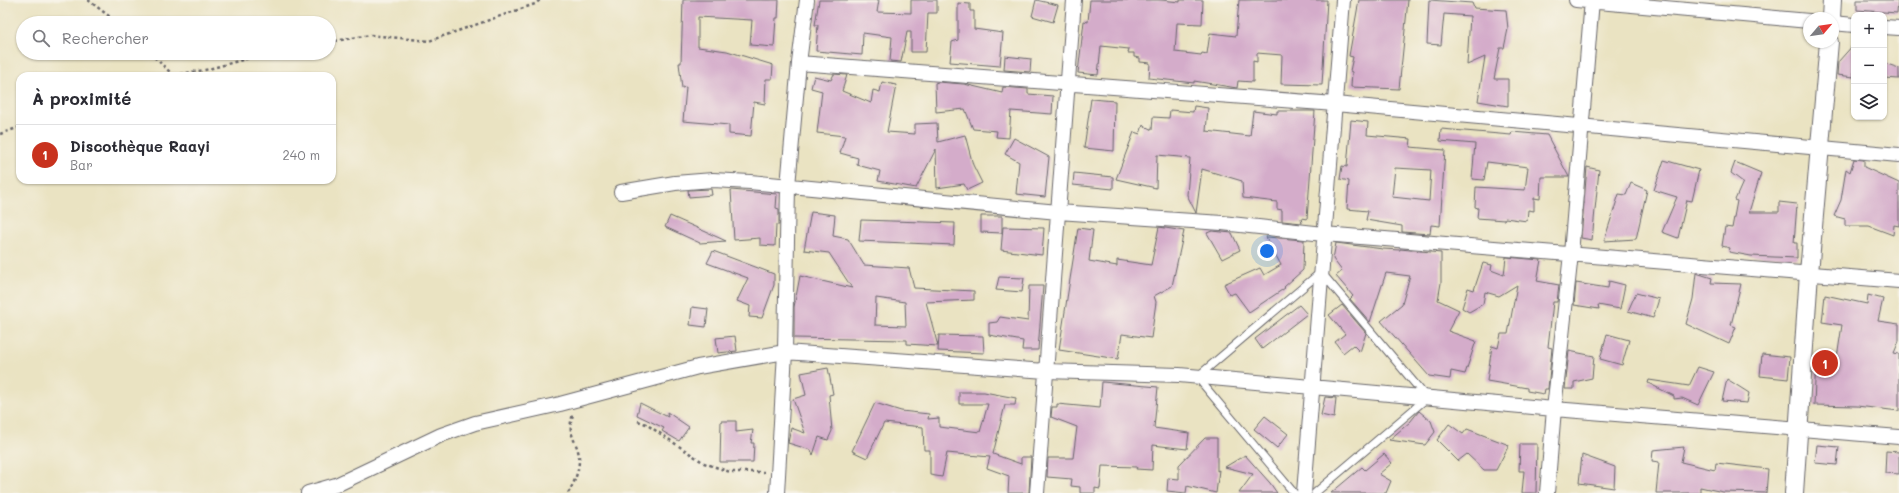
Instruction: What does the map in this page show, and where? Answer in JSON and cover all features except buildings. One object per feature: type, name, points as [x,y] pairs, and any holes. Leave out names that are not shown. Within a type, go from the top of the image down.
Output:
[{"type":"street","points":[[778,493],[785,352],[788,186],[799,63],[807,0]]},
{"type":"street","points":[[1037,493],[1074,0]]},
{"type":"street","points":[[1304,493],[1343,0]]},
{"type":"street","points":[[1576,0],[1592,0],[1803,20]]},
{"type":"street","points":[[1547,493],[1554,409],[1571,254],[1592,0]]},
{"type":"street","points":[[1831,12],[1832,0]]},
{"type":"street","points":[[1839,24],[1851,25]]},
{"type":"street","points":[[1887,27],[1899,28]]},
{"type":"street","points":[[1794,493],[1809,273],[1828,48]]},
{"type":"street","points":[[799,63],[1068,82],[1335,104],[1899,155]]},
{"type":"street","points":[[621,192],[675,183],[713,180],[1058,212],[1222,223],[1324,234],[1899,281]]},
{"type":"street","points":[[308,493],[336,485],[441,435],[468,425],[580,398],[698,367],[785,352],[1046,371],[1197,377],[1554,409],[1899,437]]},
{"type":"lane","points":[[1294,493],[1197,377],[1322,272],[1427,398],[1315,493]]},
{"type":"path","points":[[88,0],[109,16]]},
{"type":"path","points":[[336,41],[370,35],[429,41],[535,4],[540,0]]},
{"type":"path","points":[[157,60],[168,72]]},
{"type":"path","points":[[191,72],[242,60]]},
{"type":"path","points":[[0,134],[16,128]]},
{"type":"path","points":[[568,493],[573,486],[580,460],[569,425],[580,398]]},
{"type":"path","points":[[638,421],[646,424],[704,463],[730,472],[778,472]]},
{"type":"place","name":"Discothèque Raayi","points":[[1825,363]]}]
